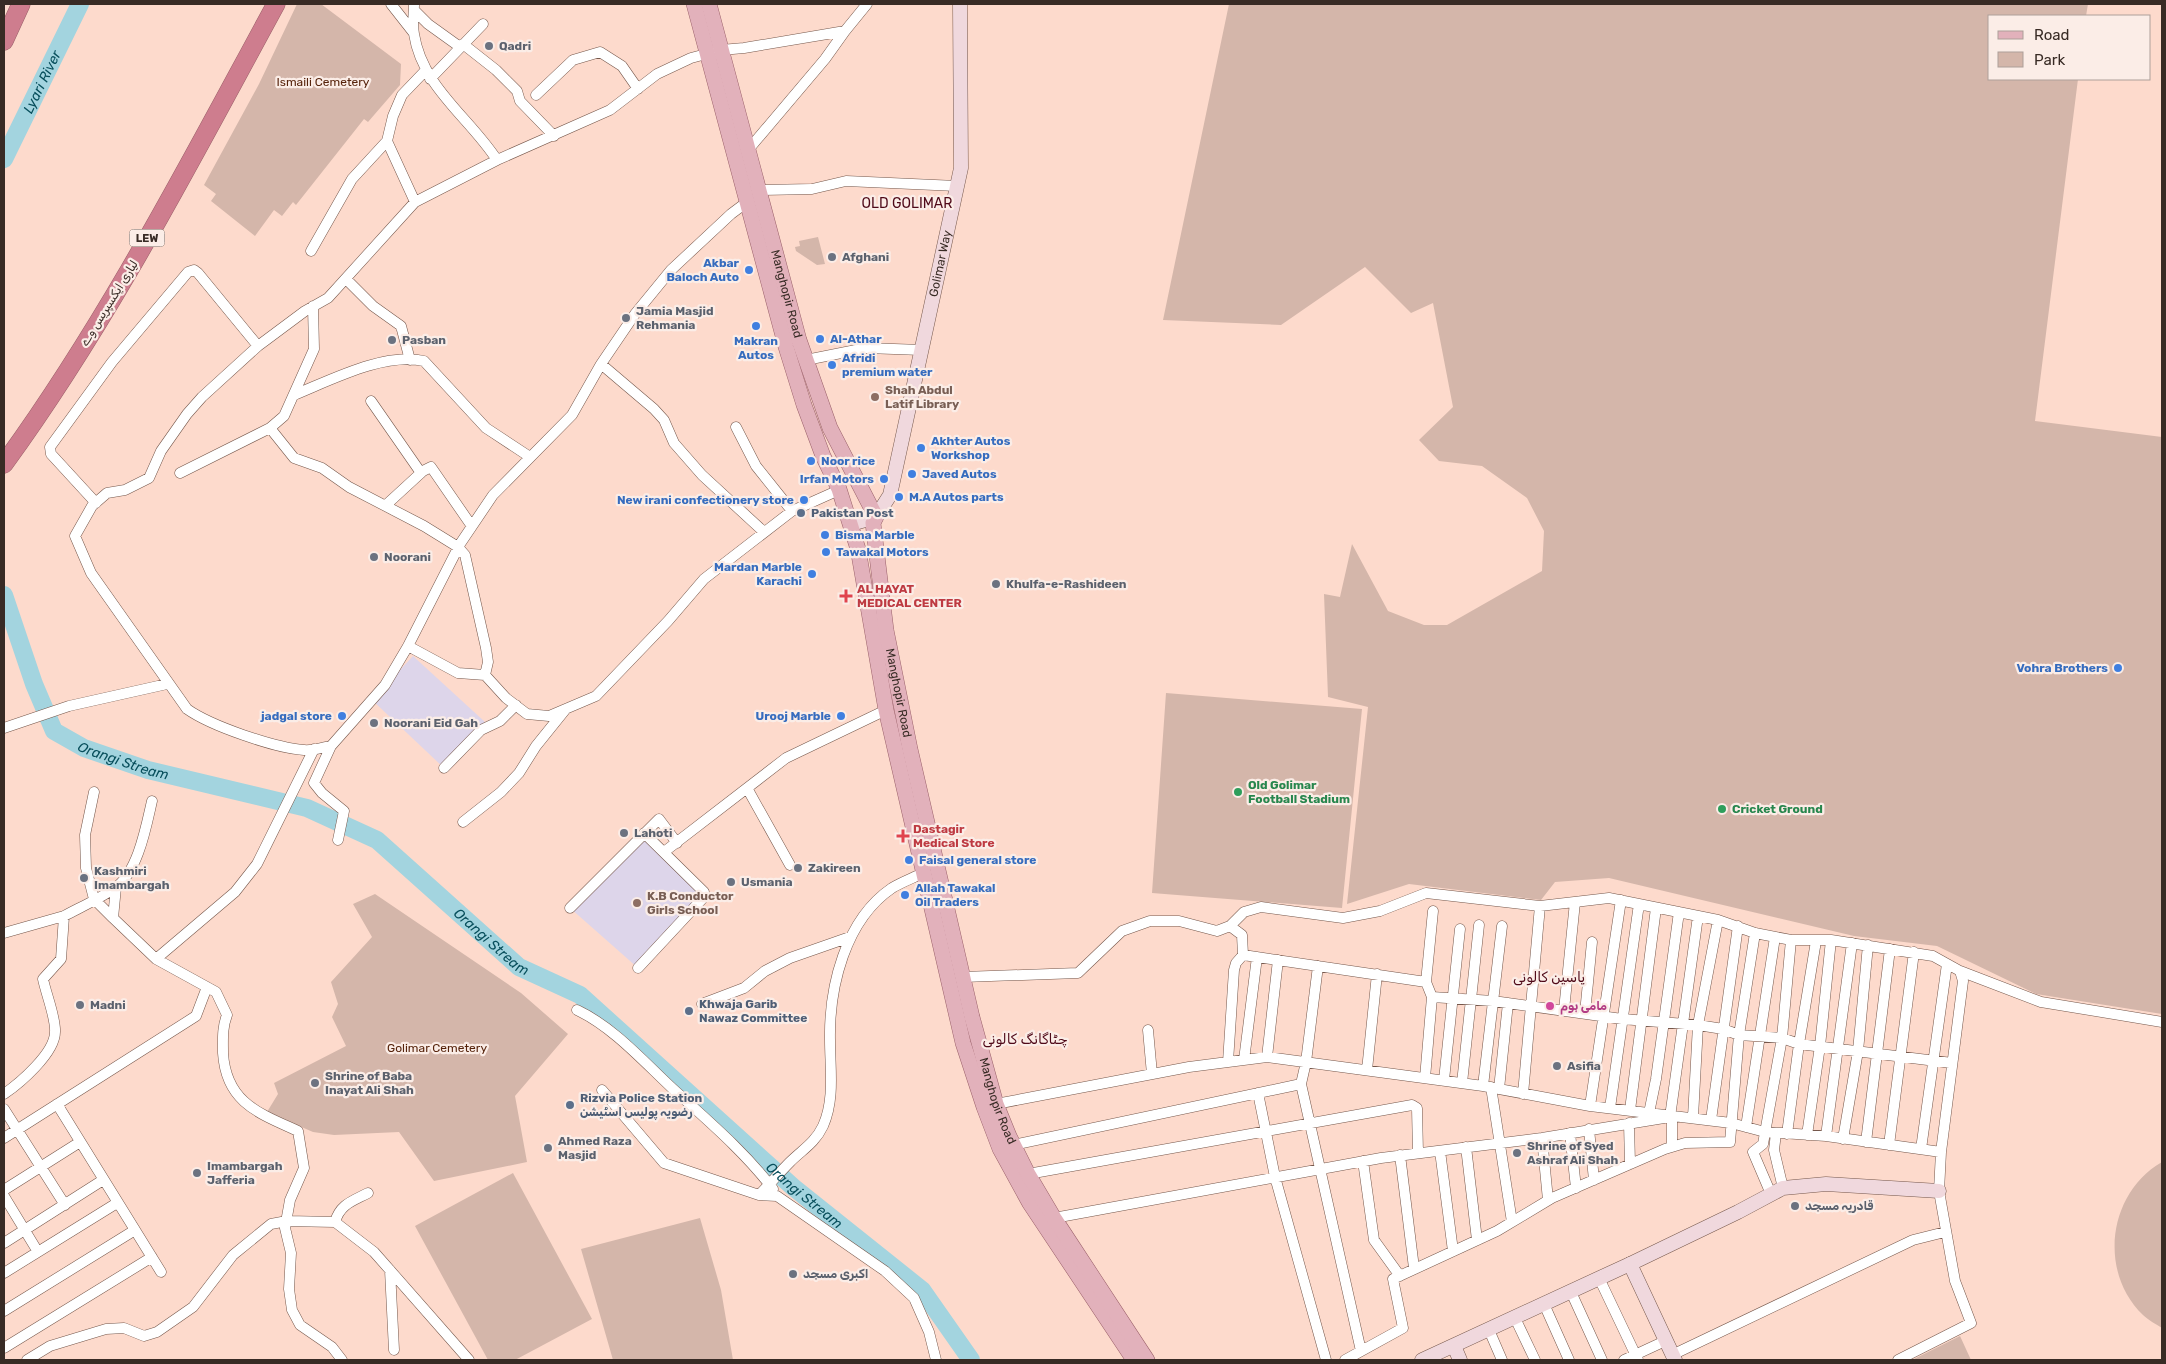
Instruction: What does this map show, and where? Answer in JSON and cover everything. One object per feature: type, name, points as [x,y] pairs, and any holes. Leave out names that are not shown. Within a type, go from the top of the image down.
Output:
[{"type":"highway","points":[[4,42],[21,4]]},
{"type":"highway","name":"لیاری ایکسپریس وے","points":[[4,464],[29,430],[134,263],[276,4]]},
{"type":"main road","name":"Manghopir Road","points":[[694,4],[714,52],[748,150],[806,360],[830,428],[876,517],[873,523],[886,630],[910,749],[963,977],[996,1104],[1013,1145],[1028,1174],[1054,1218],[1147,1360]]},
{"type":"main road","name":"Manghopir Road","points":[[709,4],[714,52],[747,202],[804,405],[823,456],[839,490],[858,549],[886,710],[963,1043],[1000,1149],[1029,1202],[1134,1360]]},
{"type":"street","points":[[391,4],[413,32],[427,75],[486,142],[497,160]]},
{"type":"street","points":[[748,150],[825,59],[867,4]]},
{"type":"street","name":"Golimar Way","points":[[876,517],[890,495],[961,168],[960,4]]},
{"type":"street","points":[[413,32],[414,7]]},
{"type":"street","points":[[414,7],[428,24],[496,70],[517,91],[520,101],[554,136]]},
{"type":"street","points":[[311,251],[352,179],[388,141],[393,116],[402,95],[462,46],[484,24]]},
{"type":"street","points":[[331,746],[306,750],[279,746],[199,718],[187,709],[167,684],[91,573],[88,563],[79,548],[75,536],[77,530],[96,503],[107,493],[125,490],[149,478],[161,452],[187,414],[202,397],[258,346],[328,298],[347,280],[414,202],[497,160],[610,110],[657,74],[691,58],[714,52],[845,31]]},
{"type":"street","points":[[536,95],[573,60],[600,52],[622,66],[638,89]]},
{"type":"street","points":[[388,141],[414,202]]},
{"type":"street","points":[[758,190],[812,189],[846,181],[957,186]]},
{"type":"street","points":[[338,840],[344,811],[322,793],[314,783],[331,746],[385,685],[408,646],[471,525],[493,495],[572,415],[601,364],[635,314],[671,270],[731,214],[747,202]]},
{"type":"street","points":[[96,503],[51,454],[50,447],[112,362],[188,272],[194,270],[198,273],[258,346]]},
{"type":"street","points":[[347,280],[373,306],[401,326],[410,360]]},
{"type":"street","points":[[180,474],[270,428],[284,416],[314,349],[314,306]]},
{"type":"street","points":[[806,360],[866,348],[922,350]]},
{"type":"street","points":[[294,396],[354,370],[410,360],[424,362],[486,428],[530,457]]},
{"type":"street","points":[[601,364],[654,409],[664,420],[674,443],[702,475],[764,532]]},
{"type":"street","points":[[371,401],[422,473]]},
{"type":"street","points":[[736,427],[756,466],[792,511]]},
{"type":"street","points":[[270,428],[294,458],[322,468],[349,487],[386,505],[458,547],[465,555],[486,648],[488,662],[485,676]]},
{"type":"street","points":[[386,505],[430,467],[471,525]]},
{"type":"street","points":[[408,646],[458,673],[485,676],[527,714],[549,716],[596,696],[668,621],[704,579],[792,511],[839,490]]},
{"type":"street","points":[[851,524],[876,517]]},
{"type":"street","points":[[4,728],[19,721],[69,706],[167,684]]},
{"type":"street","points":[[444,768],[481,730],[500,721],[516,705]]},
{"type":"street","points":[[463,822],[500,792],[519,773],[536,746],[565,709]]},
{"type":"street","points":[[664,852],[786,758],[886,710]]},
{"type":"street","points":[[156,959],[235,892],[257,864],[314,749]]},
{"type":"street","points":[[747,788],[790,864]]},
{"type":"street","points":[[94,792],[85,835],[86,868],[94,899],[156,959],[216,992],[227,1015],[222,1029],[222,1037],[224,1069],[231,1088],[258,1114],[298,1131],[304,1168],[290,1200],[285,1228],[291,1253],[289,1289],[292,1310],[300,1325],[332,1347],[342,1360]]},
{"type":"street","points":[[4,933],[64,916],[116,887],[130,870],[144,837],[152,801]]},
{"type":"street","points":[[570,908],[658,819],[677,843]]},
{"type":"street","points":[[638,968],[704,897],[704,892],[644,833]]},
{"type":"street","points":[[759,1196],[791,1161],[812,1144],[827,1114],[832,1086],[831,1010],[850,937],[868,911],[892,888],[923,873]]},
{"type":"street","points":[[113,918],[116,887]]},
{"type":"street","points":[[963,977],[1078,973],[1122,931],[1150,921],[1179,921],[1217,931],[1230,926],[1244,912],[1261,907],[1343,918],[1380,911],[1426,893],[1540,906],[1609,898],[1718,920],[1755,933],[1791,940],[1830,940],[1934,956],[1960,971],[2041,1002],[2162,1022]]},
{"type":"street","points":[[1590,1106],[1621,900]]},
{"type":"street","points":[[1564,1010],[1575,902]]},
{"type":"street","points":[[1610,1108],[1639,904]]},
{"type":"street","points":[[1523,1094],[1540,906]]},
{"type":"street","points":[[1630,1110],[1656,908]]},
{"type":"street","points":[[1425,1078],[1432,997],[1426,982],[1433,911]]},
{"type":"street","points":[[1649,1113],[1656,1080],[1679,912]]},
{"type":"street","points":[[4,1094],[14,1087],[48,1052],[56,1033],[43,979],[60,959],[64,916]]},
{"type":"street","points":[[1672,1146],[1671,1117],[1698,916]]},
{"type":"street","points":[[1692,1117],[1698,1025],[1718,920]]},
{"type":"street","points":[[1462,1083],[1479,925]]},
{"type":"street","points":[[1228,1062],[1234,970],[1236,963],[1243,955],[1242,935],[1230,926]]},
{"type":"street","points":[[1502,926],[1493,1001],[1491,1087],[1498,1143],[1512,1222]]},
{"type":"street","points":[[1711,1120],[1738,926]]},
{"type":"street","points":[[1444,1080],[1460,930]]},
{"type":"street","points":[[1345,1360],[1403,1328],[1393,1279],[1478,1240],[1548,1200],[1672,1146],[1686,1143],[1730,1142],[1739,1035],[1755,933]]},
{"type":"street","points":[[702,1004],[744,988],[765,971],[790,958],[850,937]]},
{"type":"street","points":[[1746,1127],[1775,937]]},
{"type":"street","points":[[1783,1188],[1771,1132],[1791,940]]},
{"type":"street","points":[[1807,1136],[1820,1046],[1830,940]]},
{"type":"street","points":[[1788,1134],[1799,1044],[1816,941]]},
{"type":"street","points":[[1585,1013],[1592,942]]},
{"type":"street","points":[[1826,1136],[1852,943]]},
{"type":"street","points":[[1843,1138],[1858,1051],[1868,945]]},
{"type":"street","points":[[1866,1142],[1890,949]]},
{"type":"street","points":[[1889,1145],[1914,952]]},
{"type":"street","points":[[1243,955],[1426,982]]},
{"type":"street","points":[[1244,1060],[1256,957]]},
{"type":"street","points":[[1267,1056],[1278,960]]},
{"type":"street","points":[[1921,1149],[1947,964]]},
{"type":"street","points":[[1318,966],[1306,1062],[1301,1084],[1361,1351]]},
{"type":"street","points":[[1898,1360],[1971,1324],[1955,1281],[1939,1191],[1941,1152],[1962,981],[1960,971]]},
{"type":"street","points":[[1368,1070],[1377,974]]},
{"type":"street","points":[[4,1138],[196,1016],[207,987]]},
{"type":"street","points":[[1432,997],[1493,1001],[1622,1019],[1698,1025],[1723,1029],[1739,1035],[1782,1038],[1799,1044],[1837,1047],[1952,1063]]},
{"type":"street","points":[[1491,1087],[1508,1003]]},
{"type":"street","points":[[577,1010],[595,1020],[644,1062],[739,1150],[770,1185],[776,1196],[885,1271],[914,1298],[929,1332],[936,1360]]},
{"type":"street","points":[[1148,1030],[1152,1074]]},
{"type":"street","points":[[996,1104],[1152,1074],[1267,1056],[1491,1087],[1590,1106],[1671,1117]]},
{"type":"street","points":[[1013,1145],[1301,1084]]},
{"type":"street","points":[[602,1090],[664,1163],[759,1196],[776,1196]]},
{"type":"street","points":[[1258,1093],[1275,1178],[1326,1360]]},
{"type":"street","points":[[57,1104],[161,1272]]},
{"type":"street","points":[[1028,1174],[1265,1132],[1310,1122],[1414,1106],[1416,1108],[1418,1153]]},
{"type":"street","points":[[5,1113],[64,1205]]},
{"type":"street","points":[[1054,1218],[1363,1161],[1542,1138],[1671,1117],[1692,1117],[1771,1132],[1843,1138],[1941,1152]]},
{"type":"street","points":[[1629,1123],[1630,1164]]},
{"type":"street","points":[[1589,1130],[1594,1180]]},
{"type":"street","points":[[1771,1132],[1762,1147],[1753,1154],[1771,1194]]},
{"type":"street","points":[[1570,1133],[1576,1188]]},
{"type":"street","points":[[1542,1138],[1548,1200]]},
{"type":"street","points":[[4,1190],[80,1142]]},
{"type":"street","points":[[1466,1147],[1478,1240]]},
{"type":"street","points":[[1440,1151],[1453,1251]]},
{"type":"street","points":[[1400,1155],[1414,1268]]},
{"type":"street","points":[[1363,1161],[1374,1240],[1400,1276]]},
{"type":"street","points":[[4,1243],[103,1180]]},
{"type":"street","points":[[1422,1360],[1630,1264],[1783,1188],[1826,1184],[1939,1191]]},
{"type":"street","points":[[335,1222],[338,1211],[344,1205],[368,1193]]},
{"type":"street","points":[[4,1196],[26,1229],[38,1252]]},
{"type":"street","points":[[4,1273],[117,1203]]},
{"type":"street","points":[[28,1360],[50,1346],[106,1329],[124,1328],[144,1336],[157,1332],[193,1307],[233,1255],[271,1224],[286,1221],[335,1222],[374,1252],[469,1360]]},
{"type":"street","points":[[4,1312],[135,1230]]},
{"type":"street","points":[[1630,1264],[1673,1358],[1913,1240],[1945,1232]]},
{"type":"street","points":[[4,1348],[152,1257]]},
{"type":"street","points":[[390,1270],[394,1350]]},
{"type":"street","points":[[1599,1278],[1637,1358]]},
{"type":"street","points":[[1571,1292],[1602,1360]]},
{"type":"street","points":[[1544,1304],[1569,1360]]},
{"type":"street","points":[[1515,1318],[1535,1360]]},
{"type":"street","points":[[1488,1330],[1502,1360]]},
{"type":"street","points":[[1624,1360],[1637,1358],[1665,1341]]},
{"type":"street","points":[[1454,1346],[1460,1360]]},
{"type":"shaded area","points":[[413,656],[485,722],[444,768],[372,700]]},
{"type":"shaded area","name":"K.B Conductor Girls School","points":[[644,833],[704,892],[638,968],[570,908]]},
{"type":"green space","name":"Ismaili Cemetery","points":[[297,4],[321,4],[401,64],[400,85],[368,122],[364,119],[296,205],[293,202],[282,216],[274,210],[255,236],[211,201],[216,194],[204,185],[259,84]]},
{"type":"green space","points":[[1229,4],[2088,4],[2086,15],[1988,15],[1988,80],[2078,80],[2035,421],[2162,437],[2162,1014],[2036,994],[1937,946],[1854,936],[1609,878],[1555,882],[1541,900],[1409,884],[1347,904],[1368,707],[1328,697],[1324,594],[1340,597],[1352,544],[1388,611],[1424,625],[1447,625],[1542,571],[1544,531],[1527,498],[1482,466],[1439,461],[1419,440],[1453,407],[1433,303],[1411,313],[1365,267],[1281,325],[1163,320]]},
{"type":"green space","points":[[818,237],[825,264],[817,265],[796,251],[795,247],[800,246],[799,241]]},
{"type":"green space","points":[[1166,693],[1362,709],[1342,908],[1152,893]]},
{"type":"green space","name":"Golimar Cemetery","points":[[375,894],[521,993],[568,1034],[515,1096],[527,1162],[434,1181],[399,1132],[334,1135],[313,1132],[267,1112],[278,1094],[274,1083],[346,1046],[332,1017],[338,1004],[331,982],[372,937],[353,904]]},
{"type":"green space","points":[[2162,1162],[2162,1328],[2143,1315],[2129,1297],[2119,1277],[2115,1256],[2115,1234],[2120,1213],[2130,1193],[2144,1176]]},
{"type":"green space","points":[[513,1173],[592,1319],[515,1360],[488,1360],[415,1226]]},
{"type":"green space","points":[[700,1218],[721,1290],[733,1360],[613,1360],[581,1249]]},
{"type":"green space","points":[[1960,1336],[1971,1360],[1912,1360]]},
{"type":"waterway","name":"Lyari River","points":[[4,159],[80,4]]},
{"type":"waterway","name":"Orangi Stream","points":[[4,595],[34,684],[54,731],[84,748],[148,770],[307,808],[377,840],[519,967],[580,995],[793,1187],[922,1290],[971,1360]]},
{"type":"place","name":"Qadri","points":[[489,46]]},
{"type":"place","name":"Afghani","points":[[832,257]]},
{"type":"place","name":"Akbar Baloch Auto","points":[[749,270]]},
{"type":"place","name":"Jamia Masjid Rehmania","points":[[626,318]]},
{"type":"place","name":"Makran Autos","points":[[756,326]]},
{"type":"place","name":"Al-Athar","points":[[820,339]]},
{"type":"place","name":"Pasban","points":[[392,340]]},
{"type":"place","name":"Afridi premium water","points":[[832,365]]},
{"type":"place","name":"Shah Abdul Latif Library","points":[[875,397]]},
{"type":"place","name":"Akhter Autos Workshop","points":[[921,448]]},
{"type":"place","name":"Noor rice","points":[[811,461]]},
{"type":"place","name":"Javed Autos","points":[[912,474]]},
{"type":"place","name":"Irfan Motors","points":[[884,479]]},
{"type":"place","name":"M.A Autos parts","points":[[899,497]]},
{"type":"place","name":"New irani confectionery store","points":[[804,500]]},
{"type":"place","name":"Pakistan Post","points":[[801,513]]},
{"type":"place","name":"Bisma Marble","points":[[825,535]]},
{"type":"place","name":"Tawakal Motors","points":[[826,552]]},
{"type":"place","name":"Noorani","points":[[374,557]]},
{"type":"place","name":"Mardan Marble Karachi","points":[[812,574]]},
{"type":"place","name":"Khulfa-e-Rashideen","points":[[996,584]]},
{"type":"place","name":"AL HAYAT MEDICAL CENTER","points":[[846,596]]},
{"type":"place","name":"Vohra Brothers","points":[[2118,668]]},
{"type":"place","name":"jadgal store","points":[[342,716]]},
{"type":"place","name":"Urooj Marble","points":[[841,716]]},
{"type":"place","name":"Noorani Eid Gah","points":[[374,723]]},
{"type":"place","name":"Old Golimar Football Stadium","points":[[1238,792]]},
{"type":"place","name":"Cricket Ground","points":[[1722,809]]},
{"type":"place","name":"Lahoti","points":[[624,833]]},
{"type":"place","name":"Dastagir Medical Store","points":[[903,836]]},
{"type":"place","name":"Faisal general store","points":[[909,860]]},
{"type":"place","name":"Zakireen","points":[[798,868]]},
{"type":"place","name":"Kashmiri Imambargah","points":[[84,878]]},
{"type":"place","name":"Usmania","points":[[731,882]]},
{"type":"place","name":"Allah Tawakal Oil Traders","points":[[905,895]]},
{"type":"place","name":"K.B Conductor Girls School","points":[[637,903]]},
{"type":"place","name":"Madni","points":[[80,1005]]},
{"type":"place","name":"مامی ہوم","points":[[1550,1006]]},
{"type":"place","name":"Khwaja Garib Nawaz Committee","points":[[689,1011]]},
{"type":"place","name":"Asifia","points":[[1557,1066]]},
{"type":"place","name":"Shrine of Baba Inayat Ali Shah","points":[[315,1083]]},
{"type":"place","name":"Rizvia Police Station رضویہ پولیس اسٹیشن","points":[[570,1105]]},
{"type":"place","name":"Ahmed Raza Masjid","points":[[548,1148]]},
{"type":"place","name":"Shrine of Syed Ashraf Ali Shah","points":[[1517,1153]]},
{"type":"place","name":"Imambargah Jafferia","points":[[197,1173]]},
{"type":"place","name":"قادریہ مسجد","points":[[1795,1206]]},
{"type":"place","name":"اکبری مسجد","points":[[793,1274]]},
{"type":"district","name":"OLD GOLIMAR","points":[[907,203]]},
{"type":"district","name":"یاسین کالونی","points":[[1549,977]]},
{"type":"district","name":"چٹاگانگ کالونی","points":[[1025,1039]]}]
